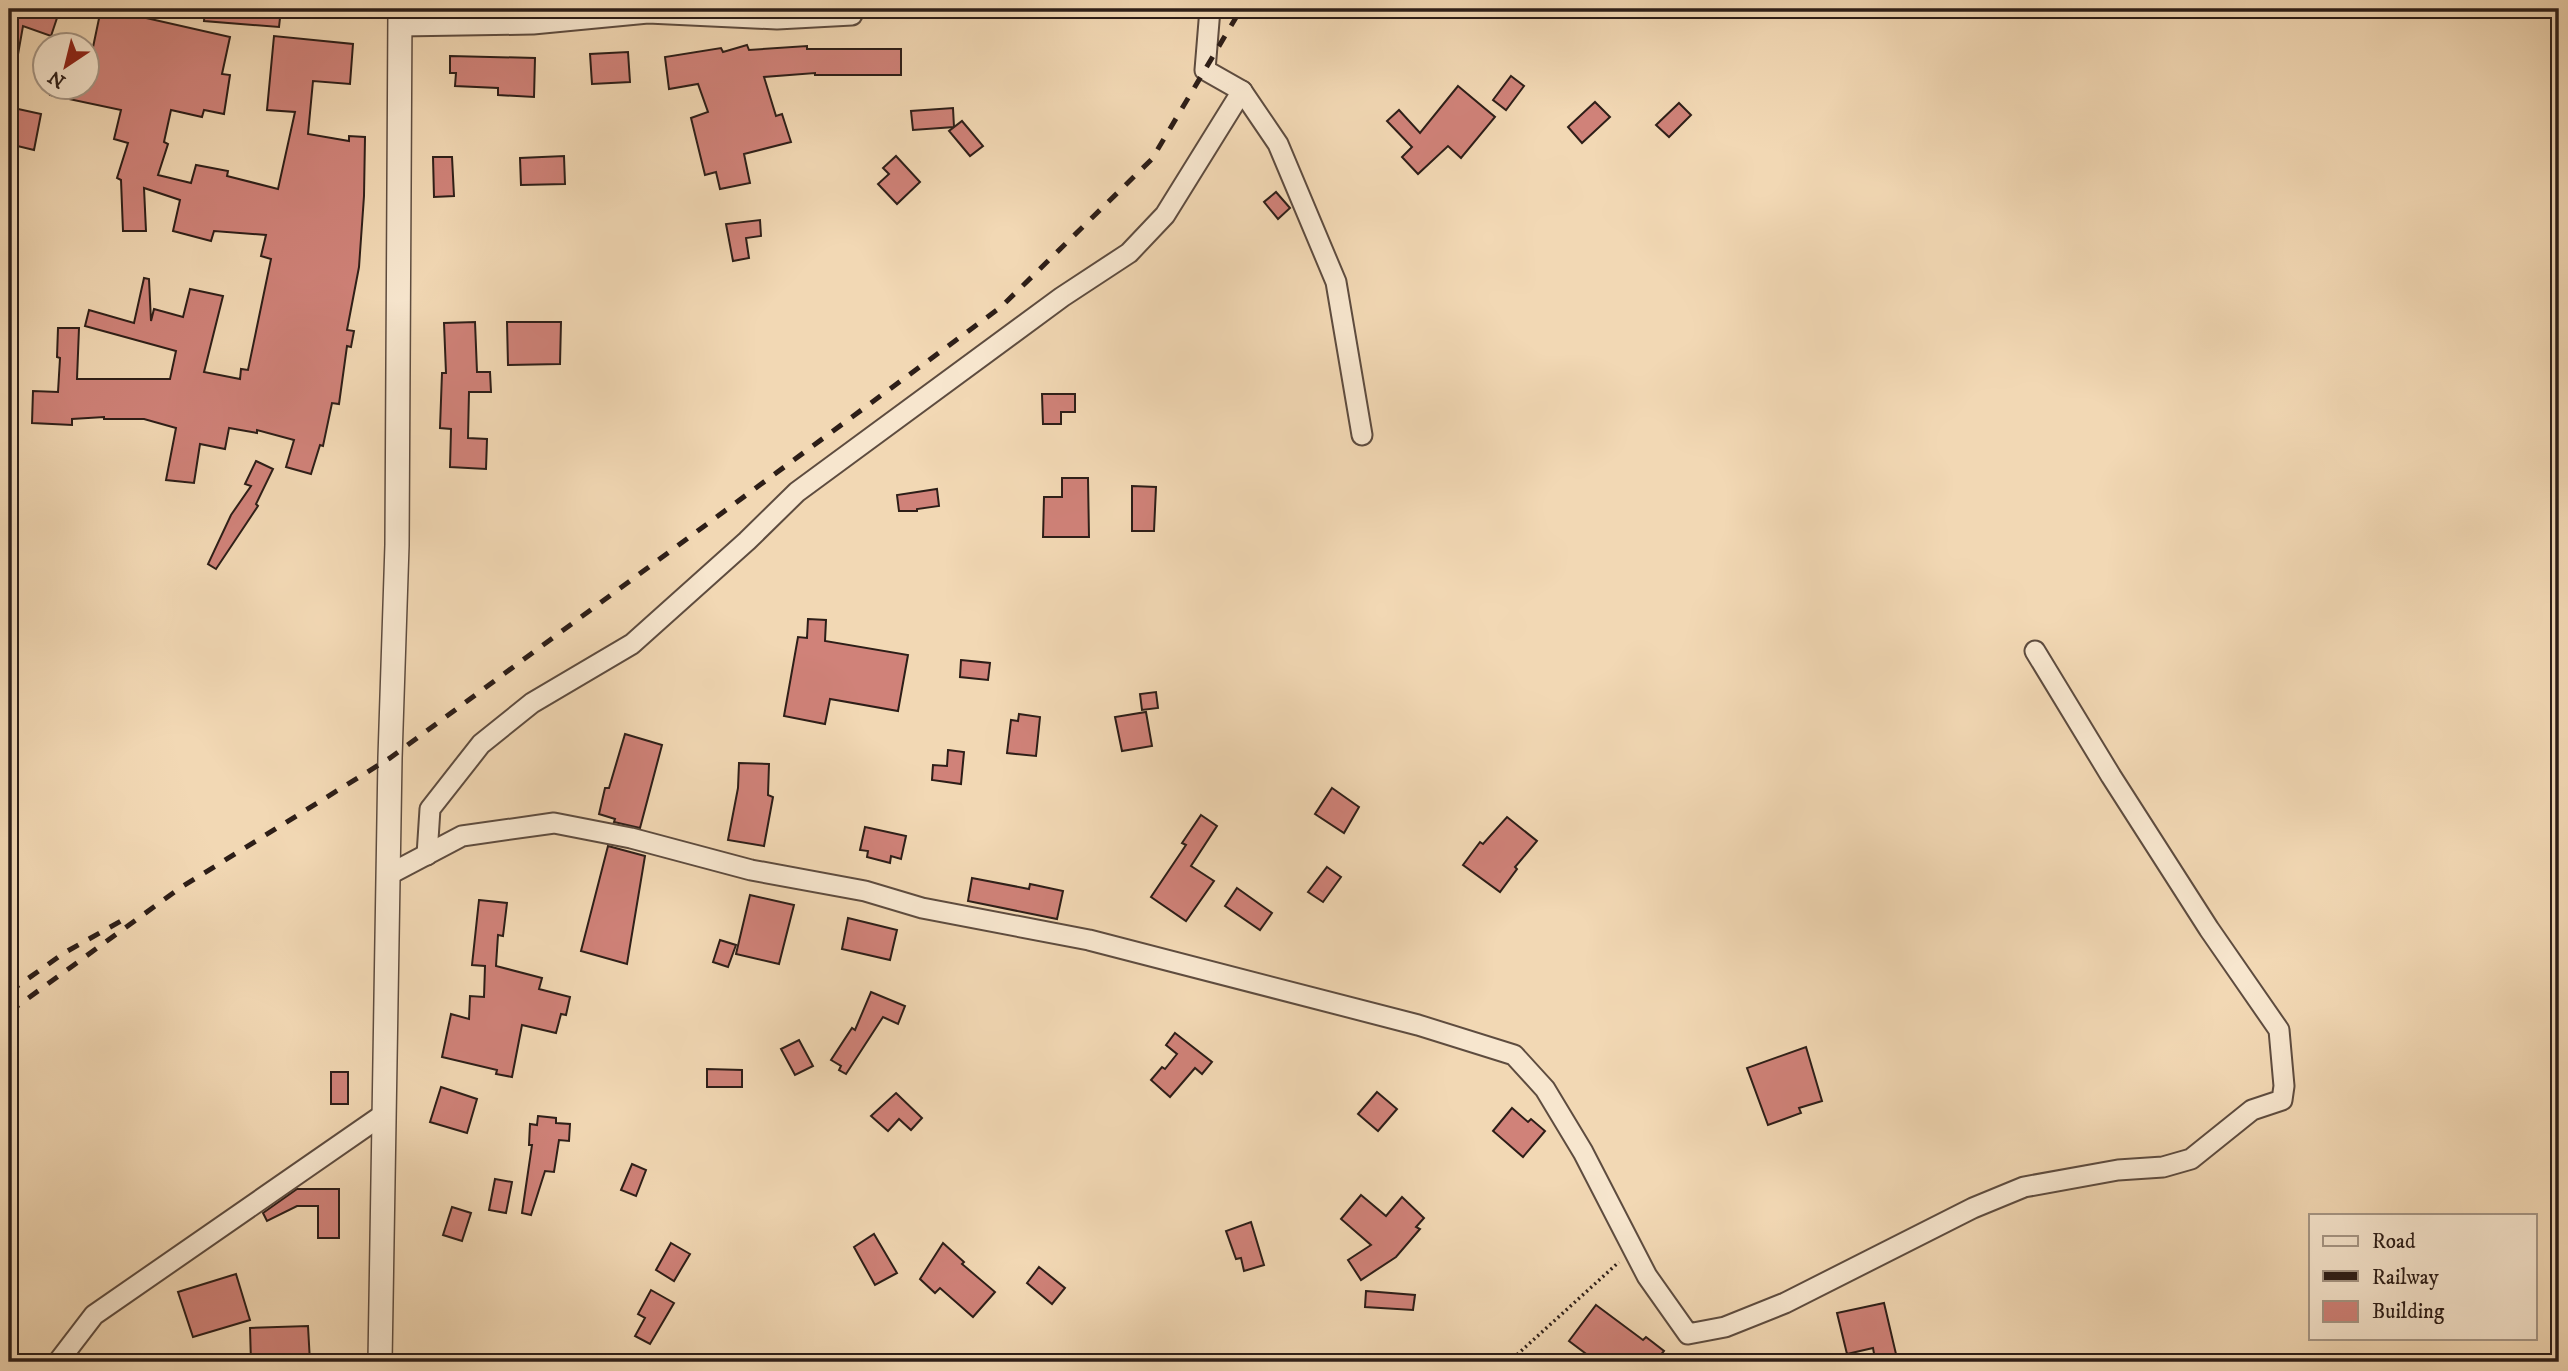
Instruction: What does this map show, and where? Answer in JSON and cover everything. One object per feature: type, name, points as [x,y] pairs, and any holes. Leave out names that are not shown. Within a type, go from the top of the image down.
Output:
[{"type":"street","points":[[1210,9],[1205,70],[1242,91],[1278,144],[1336,282],[1362,435]]},
{"type":"street","points":[[380,1362],[388,875],[397,545],[400,17],[533,24],[648,11],[776,19],[852,15]]},
{"type":"street","points":[[426,855],[430,809],[481,744],[531,703],[632,644],[747,541],[797,492],[1062,297],[1129,253],[1165,215],[1242,91]]},
{"type":"street","points":[[388,875],[462,836],[554,823],[631,838],[751,870],[865,891],[922,908],[1089,940],[1418,1025],[1514,1055],[1551,1100],[1583,1152],[1647,1276],[1688,1334],[1725,1327],[1785,1303],[1973,1208],[2024,1187],[2118,1170],[2163,1167],[2191,1159],[2252,1110],[2282,1100],[2284,1086],[2279,1030],[2164,859],[2035,651]]},
{"type":"street","points":[[58,1362],[94,1315],[384,1114]]},
{"type":"path","points":[[1509,1362],[1634,1248]]},
{"type":"building","points":[[9,9],[60,9],[52,32],[40,32],[23,26],[17,60],[9,59]]},
{"type":"building","points":[[101,9],[125,9],[124,13],[230,37],[222,74],[230,75],[224,114],[204,110],[202,117],[171,110],[164,142],[168,144],[158,175],[191,183],[196,165],[228,171],[227,176],[278,189],[295,112],[267,110],[274,36],[353,44],[350,84],[313,81],[308,134],[349,141],[349,136],[365,137],[359,267],[347,330],[354,331],[351,347],[347,346],[339,404],[332,403],[323,446],[320,445],[311,474],[286,467],[294,440],[257,430],[257,433],[229,428],[225,449],[200,444],[194,483],[166,480],[176,428],[144,419],[104,417],[72,419],[72,425],[32,423],[33,391],[58,392],[58,328],[79,328],[77,379],[170,379],[176,351],[85,326],[89,310],[134,323],[144,278],[149,279],[151,321],[154,309],[183,317],[190,289],[223,296],[204,372],[240,379],[241,369],[248,370],[271,259],[261,256],[266,235],[214,231],[211,241],[173,231],[180,200],[144,188],[146,231],[123,231],[121,180],[117,178],[128,143],[114,139],[121,110],[83,102],[102,102],[102,32],[96,32]]},
{"type":"building","points":[[205,9],[281,9],[279,27],[204,21]]},
{"type":"building","points":[[747,45],[749,50],[807,46],[807,49],[901,49],[901,75],[815,73],[764,77],[776,116],[782,114],[791,142],[744,154],[750,183],[720,189],[716,172],[705,175],[691,118],[708,112],[698,84],[669,89],[665,57],[721,48],[723,52]]},
{"type":"building","points":[[628,52],[630,82],[592,84],[590,54]]},
{"type":"building","points":[[450,56],[535,58],[534,97],[498,95],[498,88],[455,86],[456,73],[450,73]]},
{"type":"building","points":[[1511,76],[1524,86],[1506,110],[1493,100]]},
{"type":"building","points":[[1458,86],[1495,117],[1461,158],[1448,146],[1418,174],[1402,157],[1412,147],[1387,121],[1399,110],[1420,133]]},
{"type":"building","points":[[1595,102],[1610,117],[1582,143],[1568,127]]},
{"type":"building","points":[[1679,103],[1691,115],[1669,137],[1656,125]]},
{"type":"building","points":[[9,107],[41,114],[34,150],[9,144]]},
{"type":"building","points":[[953,108],[954,127],[913,130],[911,111]]},
{"type":"building","points":[[962,121],[983,146],[970,156],[949,131]]},
{"type":"building","points":[[564,156],[565,184],[521,185],[520,158]]},
{"type":"building","points":[[896,156],[920,182],[897,204],[878,184],[889,174],[883,168]]},
{"type":"building","points":[[433,157],[452,157],[454,196],[434,197]]},
{"type":"building","points":[[1276,192],[1290,208],[1278,219],[1264,202]]},
{"type":"building","points":[[760,220],[761,236],[746,238],[749,258],[733,261],[726,224]]},
{"type":"building","points":[[475,322],[477,372],[490,372],[491,392],[469,392],[468,438],[487,439],[486,469],[450,467],[451,429],[440,428],[442,373],[446,373],[444,323]]},
{"type":"building","points":[[507,322],[561,322],[560,364],[508,365]]},
{"type":"building","points":[[1042,394],[1075,394],[1075,412],[1061,412],[1061,424],[1043,424]]},
{"type":"building","points":[[256,461],[273,469],[256,504],[258,506],[216,569],[208,564],[231,515],[251,486],[245,484]]},
{"type":"building","points":[[1062,478],[1088,478],[1089,537],[1043,537],[1044,497],[1062,497]]},
{"type":"building","points":[[1132,486],[1156,487],[1154,531],[1132,531]]},
{"type":"building","points":[[937,489],[939,506],[917,511],[899,511],[897,495]]},
{"type":"building","points":[[808,619],[826,620],[825,641],[908,655],[898,711],[830,699],[825,724],[784,716],[798,637],[807,638]]},
{"type":"building","points":[[961,660],[990,663],[988,680],[960,677]]},
{"type":"building","points":[[1156,692],[1158,708],[1142,710],[1140,694]]},
{"type":"building","points":[[1146,712],[1152,746],[1122,751],[1115,717]]},
{"type":"building","points":[[1019,714],[1040,717],[1036,756],[1007,753],[1011,720],[1018,721]]},
{"type":"building","points":[[625,734],[662,745],[640,828],[614,822],[615,819],[599,814],[605,788],[609,788]]},
{"type":"building","points":[[948,750],[964,752],[961,784],[932,780],[933,765],[947,766]]},
{"type":"building","points":[[739,763],[769,764],[768,795],[773,797],[764,846],[728,840],[738,788]]},
{"type":"building","points":[[1332,788],[1359,807],[1344,833],[1315,814]]},
{"type":"building","points":[[1201,815],[1217,826],[1191,866],[1214,881],[1186,921],[1151,897],[1186,845],[1182,843]]},
{"type":"building","points":[[1507,817],[1537,841],[1515,867],[1517,869],[1500,892],[1463,865],[1480,842],[1483,844]]},
{"type":"building","points":[[865,827],[906,836],[901,859],[891,856],[890,863],[867,857],[868,851],[860,850]]},
{"type":"building","points":[[608,846],[645,856],[627,964],[581,951]]},
{"type":"building","points":[[1327,867],[1341,877],[1323,902],[1308,892]]},
{"type":"building","points":[[972,878],[1029,889],[1030,884],[1063,891],[1057,919],[968,901]]},
{"type":"building","points":[[1237,888],[1272,913],[1260,930],[1225,906]]},
{"type":"building","points":[[750,895],[794,905],[779,964],[736,954]]},
{"type":"building","points":[[479,900],[507,903],[503,936],[498,935],[496,966],[542,978],[539,989],[570,997],[566,1015],[561,1014],[556,1033],[522,1025],[512,1077],[496,1074],[497,1070],[442,1057],[451,1014],[469,1019],[470,996],[484,997],[485,966],[472,965]]},
{"type":"building","points":[[848,918],[897,930],[890,960],[842,949]]},
{"type":"building","points":[[720,940],[736,945],[728,967],[713,962]]},
{"type":"building","points":[[871,992],[905,1006],[898,1024],[883,1017],[846,1074],[839,1070],[841,1066],[831,1060],[852,1028],[855,1030]]},
{"type":"building","points":[[1175,1033],[1212,1062],[1202,1074],[1195,1068],[1170,1097],[1151,1080],[1162,1067],[1165,1069],[1177,1054],[1166,1045]]},
{"type":"building","points":[[799,1040],[813,1066],[795,1075],[781,1049]]},
{"type":"building","points":[[1806,1047],[1822,1101],[1799,1108],[1801,1113],[1768,1125],[1747,1068]]},
{"type":"building","points":[[707,1069],[742,1070],[742,1087],[707,1087]]},
{"type":"building","points":[[331,1072],[348,1072],[348,1104],[331,1104]]},
{"type":"building","points":[[441,1087],[477,1099],[467,1133],[430,1122]]},
{"type":"building","points":[[1377,1092],[1397,1109],[1378,1131],[1358,1114]]},
{"type":"building","points":[[896,1093],[922,1118],[911,1130],[899,1119],[888,1131],[871,1116]]},
{"type":"building","points":[[1512,1108],[1528,1122],[1531,1119],[1545,1131],[1523,1157],[1493,1131]]},
{"type":"building","points":[[538,1116],[556,1118],[556,1123],[570,1124],[569,1141],[559,1140],[554,1172],[545,1171],[531,1215],[522,1213],[532,1145],[529,1145],[530,1124],[537,1125]]},
{"type":"building","points":[[632,1164],[646,1170],[636,1196],[621,1190]]},
{"type":"building","points":[[495,1179],[512,1182],[506,1213],[489,1210]]},
{"type":"building","points":[[297,1189],[339,1189],[339,1238],[318,1238],[318,1206],[297,1206],[267,1221],[263,1213]]},
{"type":"building","points":[[1361,1195],[1386,1216],[1402,1197],[1424,1218],[1416,1227],[1420,1229],[1396,1257],[1361,1280],[1348,1260],[1371,1245],[1341,1219]]},
{"type":"building","points":[[452,1207],[471,1213],[462,1241],[443,1235]]},
{"type":"building","points":[[1251,1222],[1264,1265],[1244,1271],[1241,1258],[1236,1259],[1226,1231]]},
{"type":"building","points":[[874,1234],[897,1273],[875,1285],[854,1247]]},
{"type":"building","points":[[671,1243],[690,1254],[674,1281],[656,1270]]},
{"type":"building","points":[[943,1243],[964,1262],[962,1264],[995,1292],[973,1317],[940,1288],[935,1293],[920,1279]]},
{"type":"building","points":[[1039,1267],[1065,1288],[1052,1304],[1027,1283]]},
{"type":"building","points":[[236,1274],[250,1320],[193,1337],[178,1292]]},
{"type":"building","points":[[651,1290],[674,1303],[650,1344],[635,1336],[645,1318],[638,1314]]},
{"type":"building","points":[[1366,1291],[1415,1295],[1413,1310],[1365,1307]]},
{"type":"building","points":[[1884,1303],[1896,1354],[1875,1359],[1873,1348],[1847,1354],[1837,1313]]},
{"type":"building","points":[[1596,1305],[1643,1340],[1646,1337],[1664,1351],[1655,1362],[1597,1362],[1569,1341]]},
{"type":"building","points":[[308,1326],[310,1362],[251,1362],[250,1328]]},
{"type":"railway","points":[[9,1012],[180,888],[390,758],[1001,307],[1152,159],[1241,9]]},
{"type":"railway","points":[[9,992],[64,953],[121,921]]}]
